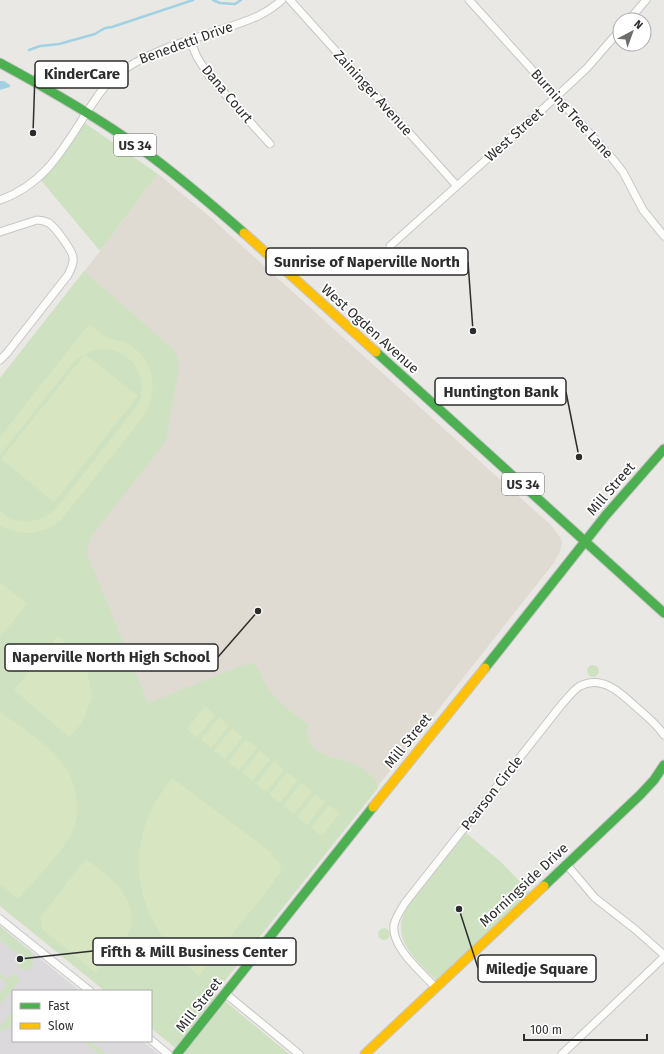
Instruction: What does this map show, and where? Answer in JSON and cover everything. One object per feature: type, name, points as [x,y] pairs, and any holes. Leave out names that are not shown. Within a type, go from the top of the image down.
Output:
[{"type":"street","name":"Benedetti Drive","points":[[0,200],[21,191],[47,170],[66,147],[105,85],[131,64],[142,58],[190,40],[254,18],[271,10],[282,0]]},
{"type":"street","name":"Zaininger Avenue","points":[[290,0],[457,186]]},
{"type":"street","name":"Burning Tree Lane","points":[[469,0],[615,162],[623,172],[643,210],[664,236]]},
{"type":"street","points":[[636,12],[646,0]]},
{"type":"street","name":"West Street","points":[[390,246],[556,97],[587,68],[612,39]]},
{"type":"street","name":"Dana Court","points":[[190,40],[197,57],[209,76],[270,144]]},
{"type":"street","name":"West Ogden Avenue","points":[[0,63],[34,81],[139,148],[214,207],[459,428],[586,540],[664,613]]},
{"type":"street","points":[[0,232],[37,220],[48,222],[53,226],[73,257],[73,264],[68,275],[0,360]]},
{"type":"street","name":"Mill Street","points":[[177,1054],[606,515],[664,450]]},
{"type":"street","name":"Pearson Circle","points":[[436,988],[400,948],[394,930],[396,918],[405,903],[562,704],[580,686],[592,683],[611,686],[622,693],[654,722],[664,734]]},
{"type":"street","name":"Morningside Drive","points":[[365,1054],[640,795],[654,780],[664,765]]},
{"type":"street","points":[[562,1054],[664,956],[636,930],[595,898],[566,864]]},
{"type":"street","points":[[0,919],[89,990]]},
{"type":"street","points":[[226,994],[299,1054]]},
{"type":"street","points":[[152,1041],[168,1054]]},
{"type":"shaded area","points":[[158,174],[209,216],[550,524],[562,542],[560,552],[553,564],[215,993],[289,1054],[183,1054],[152,1029],[152,990],[104,990],[0,906],[0,378],[100,251]]},
{"type":"shaded area","points":[[0,926],[79,990],[12,990],[12,1042],[143,1042],[159,1054],[0,1054]]},
{"type":"green space","points":[[82,121],[158,174],[100,251],[39,178]]},
{"type":"green space","points":[[84,271],[173,349],[177,355],[179,367],[167,436],[164,444],[91,537],[88,546],[88,556],[148,703],[248,663],[253,663],[258,669],[267,687],[277,700],[308,724],[307,735],[310,743],[315,749],[322,754],[360,767],[376,781],[378,788],[215,993],[289,1054],[183,1054],[152,1029],[152,990],[104,990],[0,906],[0,378]]},
{"type":"green space","points":[[89,324],[106,337],[130,345],[145,360],[152,378],[153,388],[148,408],[143,417],[61,520],[47,529],[31,533],[15,532],[0,525],[0,511],[15,520],[31,521],[46,516],[53,511],[139,403],[142,388],[139,374],[133,363],[123,354],[111,350],[98,349],[85,353],[73,363],[0,455],[0,437]]},
{"type":"green space","points":[[85,354],[138,396],[54,502],[1,459]]},
{"type":"green space","points":[[0,582],[27,604],[0,637]]},
{"type":"green space","points":[[58,636],[71,648],[87,669],[92,697],[82,723],[69,737],[14,690]]},
{"type":"green space","points":[[591,665],[595,665],[599,671],[595,677],[591,677],[587,673],[587,669]]},
{"type":"green space","points":[[205,706],[215,715],[197,738],[187,729]]},
{"type":"green space","points":[[0,712],[49,749],[59,759],[70,776],[77,801],[76,821],[68,839],[48,866],[18,899],[0,884]]},
{"type":"green space","points":[[219,717],[229,726],[211,748],[201,740]]},
{"type":"green space","points":[[232,728],[243,737],[225,759],[214,751]]},
{"type":"green space","points":[[246,739],[257,748],[239,770],[228,762]]},
{"type":"green space","points":[[260,750],[270,759],[252,781],[242,773]]},
{"type":"green space","points":[[274,761],[284,770],[266,792],[256,784]]},
{"type":"green space","points":[[287,772],[298,780],[280,803],[269,795]]},
{"type":"green space","points":[[172,778],[272,853],[271,855],[279,861],[281,872],[199,976],[181,960],[166,942],[154,922],[145,902],[140,880],[139,858],[142,834],[153,807]]},
{"type":"green space","points":[[301,783],[312,791],[294,814],[283,806]]},
{"type":"green space","points":[[315,794],[325,802],[307,825],[297,817]]},
{"type":"green space","points":[[329,805],[340,813],[322,836],[311,828]]},
{"type":"green space","points":[[466,833],[500,861],[530,892],[437,981],[406,947],[402,937],[401,927],[403,916],[409,904]]},
{"type":"green space","points":[[86,859],[118,886],[127,900],[131,914],[131,926],[129,932],[118,948],[96,973],[42,929],[41,916]]},
{"type":"green space","points":[[0,926],[32,953],[33,966],[28,970],[19,967],[17,963],[20,956],[0,940]]},
{"type":"green space","points":[[382,928],[386,928],[390,934],[386,940],[382,940],[378,936],[378,932]]},
{"type":"green space","points":[[0,973],[8,979],[14,973],[21,979],[0,1005],[0,993],[7,983],[0,977]]},
{"type":"green space","points":[[12,1011],[12,1024],[8,1030],[4,1027],[0,1033],[0,1026]]},
{"type":"green space","points":[[84,1042],[91,1042],[106,1054],[99,1054]]},
{"type":"water","points":[[0,81],[4,81],[10,85],[10,87],[0,90]]},
{"type":"waterway","points":[[29,50],[40,46],[59,44],[95,34],[105,28],[193,0]]},
{"type":"waterway","points":[[213,0],[220,3],[235,4],[241,0]]},
{"type":"traffic: fast","points":[[0,63],[72,103],[123,136],[180,179],[244,233]]},
{"type":"traffic: fast","points":[[376,352],[664,613]]},
{"type":"traffic: fast","points":[[485,668],[606,515],[664,449]]},
{"type":"traffic: fast","points":[[544,886],[640,795],[654,780],[664,765]]},
{"type":"traffic: fast","points":[[177,1054],[373,807]]},
{"type":"traffic: slow","points":[[244,233],[376,352]]},
{"type":"traffic: slow","points":[[373,807],[485,668]]},
{"type":"traffic: slow","points":[[365,1054],[544,886]]},
{"type":"place","name":"KinderCare","points":[[33,133]]},
{"type":"place","name":"Sunrise of Naperville North","points":[[473,331]]},
{"type":"place","name":"Huntington Bank","points":[[579,457]]},
{"type":"place","name":"Naperville North High School","points":[[258,611]]},
{"type":"place","name":"Miledje Square","points":[[459,909]]},
{"type":"place","name":"Fifth & Mill Business Center","points":[[20,959]]}]
